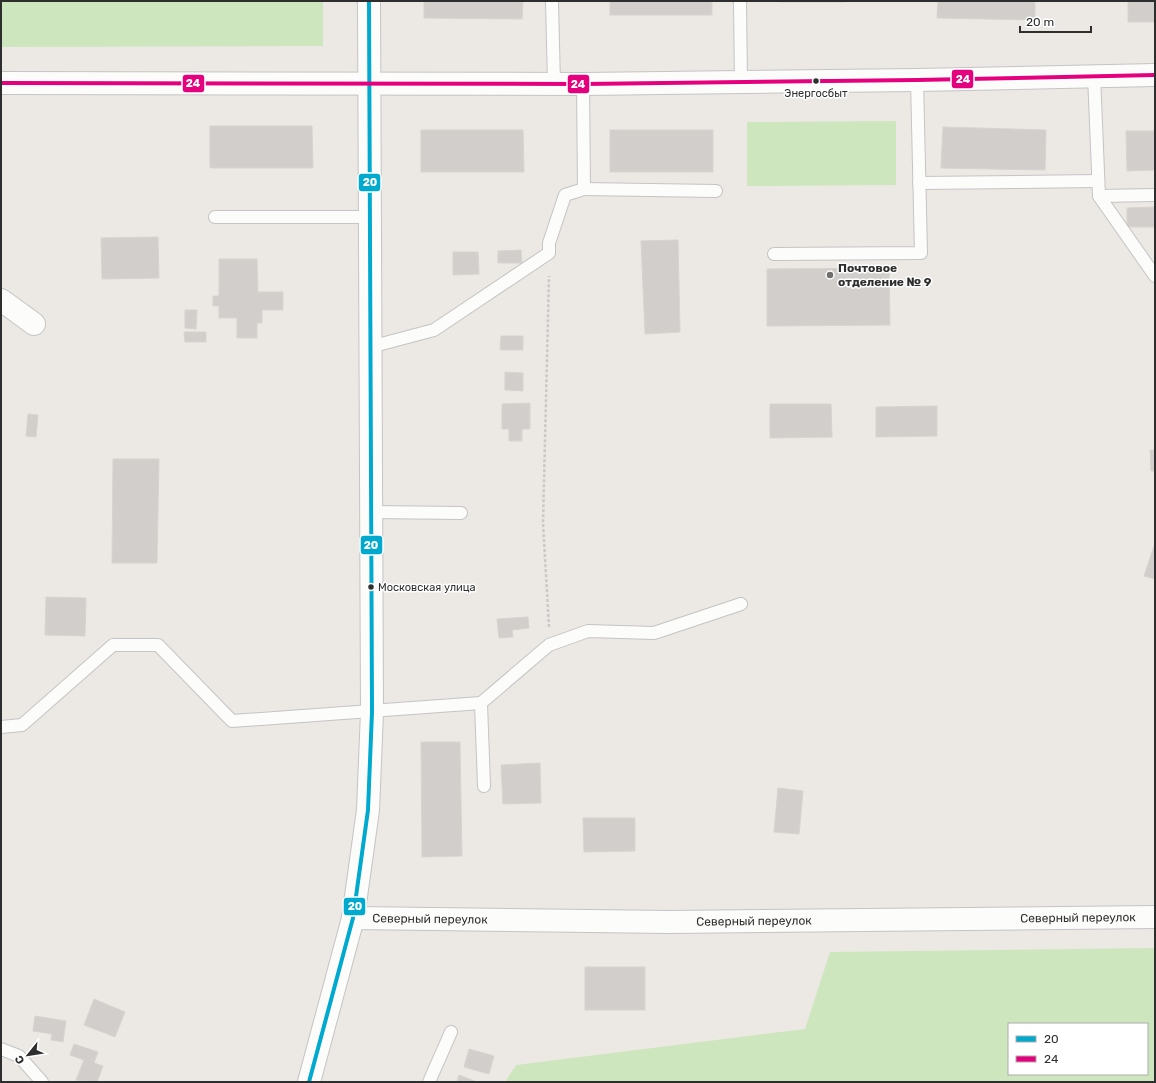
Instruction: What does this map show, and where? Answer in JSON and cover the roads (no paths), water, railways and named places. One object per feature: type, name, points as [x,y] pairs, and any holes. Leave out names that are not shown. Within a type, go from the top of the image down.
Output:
[{"type":"main road","points":[[309,1082],[354,918],[368,810],[372,712],[369,1]]},
{"type":"main road","points":[[1,83],[584,84],[917,80],[1155,75]]},
{"type":"main road","points":[[1,300],[34,324]]},
{"type":"main road","name":"Северный переулок","points":[[354,918],[669,922],[1155,917]]},
{"type":"lane","points":[[552,1],[554,84]]},
{"type":"lane","points":[[740,1],[741,82]]},
{"type":"lane","points":[[1094,76],[1099,196],[1155,276]]},
{"type":"lane","points":[[774,254],[921,253],[917,80]]},
{"type":"lane","points":[[584,84],[584,189]]},
{"type":"lane","points":[[919,183],[1098,181]]},
{"type":"lane","points":[[370,347],[434,330],[549,253],[549,242],[565,195],[584,189],[716,191]]},
{"type":"lane","points":[[1099,196],[1155,196]]},
{"type":"lane","points":[[215,217],[370,217]]},
{"type":"lane","points":[[371,512],[461,512]]},
{"type":"lane","points":[[1,727],[22,725],[112,645],[158,645],[232,721],[372,712],[481,703],[550,645],[588,631],[654,633],[741,604]]},
{"type":"lane","points":[[481,703],[484,786]]},
{"type":"lane","points":[[429,1082],[451,1032]]},
{"type":"lane","points":[[1,1049],[19,1056],[42,1082]]},
{"type":"place","name":"Энергосбыт","points":[[816,81]]},
{"type":"place","name":"Почтовое отделение № 9","points":[[830,275]]},
{"type":"place","name":"Московская улица","points":[[371,587]]}]
